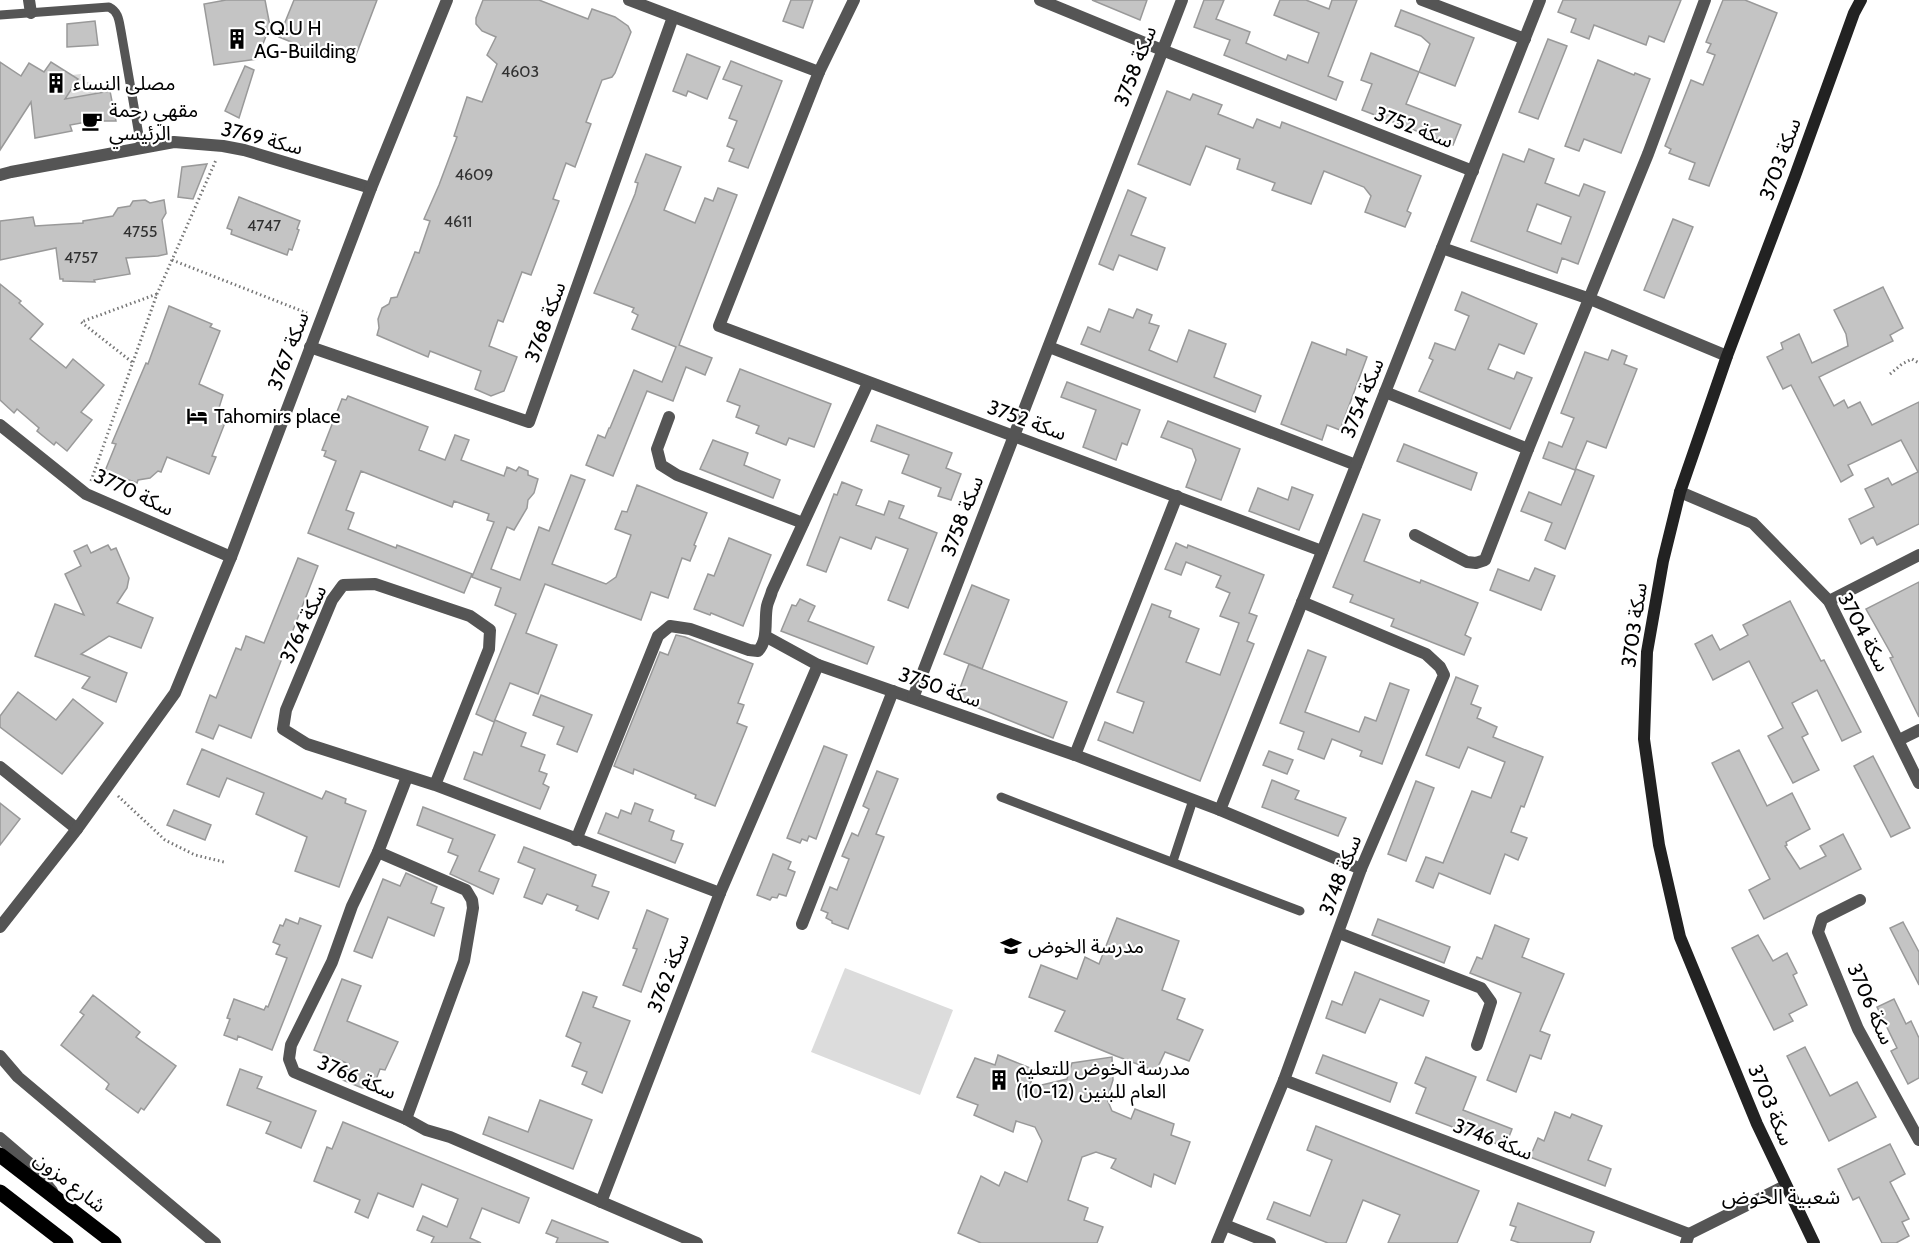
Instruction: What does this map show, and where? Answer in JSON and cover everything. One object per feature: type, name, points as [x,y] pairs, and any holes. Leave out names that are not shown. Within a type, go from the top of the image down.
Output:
[{"type":"main road","name":"شارع مزون","points":[[0,1155],[114,1243]]},
{"type":"main road","points":[[0,1192],[51,1236],[66,1243]]},
{"type":"street","name":"سكة 3767","points":[[0,927],[77,829],[175,693],[231,558],[371,188],[447,0]]},
{"type":"street","points":[[629,0],[819,72],[855,0]]},
{"type":"street","name":"سكة 3752","points":[[1040,0],[1473,171]]},
{"type":"street","name":"سكة 3758","points":[[913,698],[1182,0]]},
{"type":"street","points":[[1422,0],[1525,39]]},
{"type":"street","name":"سكة 3754","points":[[1220,810],[1540,0]]},
{"type":"street","points":[[1416,535],[1467,562],[1476,563],[1485,560],[1648,153],[1705,0]]},
{"type":"street","name":"سكة 3703","points":[[1814,1243],[1757,1124],[1680,937],[1659,845],[1644,739],[1647,652],[1663,561],[1680,492],[1727,356],[1854,13],[1856,0]]},
{"type":"street","name":"سكة 3703","points":[[1854,13],[1862,0]]},
{"type":"street","name":"سكة 3768","points":[[310,347],[529,422],[673,17]]},
{"type":"street","name":"سكة 3752","points":[[819,72],[719,326],[1322,551]]},
{"type":"street","name":"سكة 3769","points":[[0,175],[174,142],[244,150],[371,188]]},
{"type":"street","points":[[1442,248],[1590,300],[1727,356]]},
{"type":"street","points":[[1049,347],[1356,465]]},
{"type":"street","points":[[576,840],[658,636],[670,626],[690,629],[749,650],[758,651],[762,647],[767,605],[868,383]]},
{"type":"street","points":[[1385,392],[1528,449]]},
{"type":"street","points":[[669,417],[657,449],[661,465],[677,475],[803,523]]},
{"type":"street","name":"سكة 3770","points":[[0,425],[86,494],[231,558]]},
{"type":"street","name":"سكة 3704","points":[[1680,492],[1753,523],[1829,602],[1919,783]]},
{"type":"street","points":[[1075,754],[1177,496]]},
{"type":"street","points":[[1829,602],[1919,555]]},
{"type":"street","name":"سكة 3764","points":[[435,785],[489,650],[490,630],[470,616],[375,584],[343,585],[332,600],[295,688],[286,710],[284,729],[307,744],[435,785],[720,893]]},
{"type":"street","name":"سكة 3748","points":[[1217,1243],[1284,1080],[1361,869],[1444,675],[1440,667],[1426,654],[1302,602]]},
{"type":"street","name":"سكة 3750","points":[[765,636],[818,664],[1075,754],[1220,810],[1361,869]]},
{"type":"street","name":"سكة 3762","points":[[601,1202],[720,893],[818,664]]},
{"type":"street","points":[[802,924],[892,691]]},
{"type":"street","points":[[1899,740],[1919,730]]},
{"type":"street","points":[[0,767],[77,829]]},
{"type":"street","name":"سكة 3766","points":[[407,777],[378,852],[352,906],[332,962],[291,1045],[289,1059],[294,1072],[406,1119],[426,1130],[450,1137],[601,1202]]},
{"type":"street","points":[[378,852],[466,890],[473,908],[464,961],[406,1119]]},
{"type":"street","name":"سكة 3706","points":[[1860,900],[1822,919],[1818,932],[1858,1029],[1919,1140]]},
{"type":"street","points":[[1339,933],[1481,988],[1491,1002],[1477,1045]]},
{"type":"street","points":[[0,1056],[18,1077],[215,1243]]},
{"type":"street","name":"سكة 3746","points":[[1284,1080],[1688,1239]]},
{"type":"street","points":[[0,1138],[39,1174],[58,1200]]},
{"type":"street","points":[[1688,1239],[1785,1186]]},
{"type":"street","points":[[601,1202],[697,1243]]},
{"type":"street","points":[[1225,1225],[1270,1243]]},
{"type":"lane","points":[[0,15],[30,6],[109,7],[117,13],[141,147]]},
{"type":"lane","points":[[1001,797],[1300,911]]},
{"type":"lane","points":[[1173,861],[1193,800]]},
{"type":"path","points":[[86,494],[157,294],[223,146]]},
{"type":"path","points":[[172,260],[321,319]]},
{"type":"path","points":[[132,362],[81,322],[157,294]]},
{"type":"path","points":[[1890,374],[1912,359],[1919,363]]},
{"type":"path","points":[[108,786],[165,840],[195,855],[224,862]]},
{"type":"shaded area","points":[[81,74],[85,81],[103,85],[107,91],[63,101],[78,79],[72,75]]},
{"type":"shaded area","points":[[845,968],[953,1010],[920,1095],[811,1052]]},
{"type":"building","name":"S.Q.U H AG-Building","points":[[226,0],[265,0],[270,26],[257,59],[214,65],[204,4]]},
{"type":"building","points":[[294,0],[377,0],[353,63],[328,52],[326,56],[279,37]]},
{"type":"building","points":[[483,0],[539,0],[588,19],[592,9],[615,17],[628,26],[631,32],[615,73],[612,77],[602,80],[586,122],[591,124],[575,167],[566,163],[553,199],[559,201],[531,275],[522,272],[503,322],[498,320],[489,346],[517,357],[504,391],[491,396],[475,389],[481,371],[430,351],[428,357],[377,335],[378,319],[382,308],[389,304],[391,298],[397,297],[415,252],[419,253],[430,221],[424,219],[457,137],[454,136],[467,97],[482,102],[497,64],[487,55],[496,37],[482,31],[476,24]]},
{"type":"building","points":[[791,0],[813,0],[803,28],[783,21]]},
{"type":"building","points":[[1092,0],[1147,0],[1140,20]]},
{"type":"building","points":[[1204,0],[1224,0],[1216,19],[1250,32],[1246,43],[1286,60],[1288,55],[1308,63],[1319,33],[1274,15],[1280,0],[1306,0],[1329,9],[1332,0],[1357,0],[1328,76],[1343,82],[1336,100],[1224,55],[1230,40],[1194,27]]},
{"type":"building","points":[[1563,0],[1681,0],[1664,42],[1649,36],[1646,45],[1594,25],[1589,39],[1571,32],[1576,19],[1558,12]]},
{"type":"building","points":[[1723,0],[1745,0],[1777,13],[1709,186],[1689,179],[1695,163],[1669,153],[1671,149],[1665,146],[1691,80],[1703,85],[1715,55],[1707,52],[1711,44],[1706,42]]},
{"type":"building","points":[[1401,10],[1474,38],[1455,86],[1419,72],[1430,44],[1421,36],[1395,26]]},
{"type":"building","points":[[95,21],[98,45],[67,47],[67,24]]},
{"type":"building","points":[[1548,39],[1567,46],[1538,119],[1519,112]]},
{"type":"building","points":[[1371,53],[1419,72],[1406,104],[1461,125],[1453,145],[1362,110],[1372,84],[1361,80]]},
{"type":"building","points":[[687,54],[720,67],[707,99],[688,91],[686,96],[673,91]]},
{"type":"building","points":[[1598,60],[1650,79],[1621,153],[1584,139],[1579,151],[1565,146]]},
{"type":"building","points":[[731,61],[782,81],[748,168],[729,161],[734,149],[727,146],[737,121],[729,118],[742,86],[723,79]]},
{"type":"building","points":[[0,62],[21,76],[29,63],[44,72],[51,62],[78,79],[65,99],[110,91],[116,121],[92,121],[70,125],[72,131],[35,138],[31,102],[0,150]]},
{"type":"building","points":[[245,66],[254,70],[239,118],[225,111]]},
{"type":"building","points":[[1167,91],[1190,100],[1193,94],[1222,105],[1218,114],[1253,128],[1257,119],[1280,128],[1282,122],[1421,176],[1407,211],[1411,213],[1405,227],[1365,212],[1371,196],[1364,187],[1324,171],[1311,204],[1272,190],[1275,183],[1237,169],[1240,159],[1206,146],[1190,185],[1138,164]]},
{"type":"building","points":[[1529,149],[1554,159],[1545,183],[1579,196],[1584,184],[1605,192],[1578,264],[1562,258],[1557,273],[1471,241],[1503,154],[1524,162]],"holes":[[[1537,204],[1571,217],[1561,244],[1527,231]]]},
{"type":"building","points":[[646,154],[681,167],[664,210],[695,223],[705,198],[713,201],[718,188],[737,195],[679,345],[712,358],[705,375],[686,367],[673,401],[647,391],[613,476],[586,465],[598,435],[605,438],[634,370],[662,382],[676,347],[632,329],[638,315],[632,312],[634,308],[594,293],[635,194],[638,183],[635,182]]},
{"type":"building","points":[[207,164],[193,199],[178,197],[182,167]]},
{"type":"building","points":[[1128,190],[1146,198],[1131,235],[1165,248],[1157,270],[1119,255],[1113,270],[1099,264]]},
{"type":"building","points":[[239,197],[300,221],[292,250],[289,249],[287,255],[231,234],[232,230],[227,228]]},
{"type":"building","points":[[145,200],[150,203],[164,200],[166,213],[162,220],[167,254],[126,258],[130,274],[94,280],[95,282],[63,281],[60,279],[56,248],[0,260],[0,221],[33,217],[35,226],[83,223],[83,221],[113,216],[118,208],[130,206],[133,201]]},
{"type":"building","points":[[1673,219],[1693,227],[1664,298],[1644,290]]},
{"type":"building","points":[[0,284],[21,301],[19,303],[43,324],[30,339],[66,368],[73,359],[104,385],[81,412],[92,420],[67,451],[56,442],[54,445],[37,431],[39,428],[17,409],[14,413],[0,400]]},
{"type":"building","points":[[1883,287],[1903,328],[1890,335],[1893,341],[1819,377],[1834,406],[1844,400],[1848,408],[1860,402],[1872,425],[1919,402],[1919,524],[1877,545],[1873,537],[1861,544],[1849,519],[1874,507],[1865,489],[1888,478],[1892,485],[1918,472],[1901,440],[1848,465],[1853,475],[1841,482],[1791,385],[1783,389],[1767,357],[1783,349],[1781,343],[1799,334],[1812,363],[1848,346],[1846,334],[1834,310]]},
{"type":"building","points":[[1462,292],[1537,324],[1524,354],[1499,344],[1488,369],[1514,379],[1517,372],[1532,378],[1510,429],[1419,391],[1433,360],[1429,358],[1435,343],[1455,350],[1469,316],[1455,310]]},
{"type":"building","points":[[169,306],[212,324],[210,327],[220,331],[199,384],[223,395],[218,411],[228,415],[212,456],[216,457],[209,474],[167,457],[161,472],[158,471],[150,478],[138,480],[137,483],[105,471],[116,444],[112,443],[146,363],[148,364]]},
{"type":"building","points":[[1109,309],[1133,318],[1137,309],[1152,315],[1149,323],[1159,326],[1149,350],[1177,362],[1189,330],[1226,344],[1214,377],[1261,396],[1255,412],[1081,344],[1088,327],[1100,332]]},
{"type":"building","points":[[1312,342],[1346,355],[1347,349],[1367,357],[1340,430],[1327,425],[1322,440],[1281,424]]},
{"type":"building","points":[[1612,350],[1627,356],[1624,364],[1637,369],[1606,448],[1587,441],[1575,470],[1543,458],[1549,442],[1562,447],[1574,418],[1561,413],[1585,352],[1608,360]]},
{"type":"building","points":[[740,369],[831,404],[814,447],[789,438],[786,445],[756,433],[759,426],[736,417],[740,406],[727,401]]},
{"type":"building","points":[[1067,382],[1140,410],[1127,445],[1122,443],[1116,460],[1083,447],[1096,410],[1061,397]]},
{"type":"building","points":[[348,396],[428,427],[419,450],[445,460],[455,435],[469,440],[461,460],[504,476],[507,467],[516,471],[519,467],[528,471],[528,475],[538,479],[534,493],[528,500],[527,508],[514,530],[507,527],[491,569],[520,580],[539,527],[549,531],[571,475],[585,480],[552,564],[606,584],[616,577],[631,535],[615,529],[622,511],[627,512],[637,485],[707,513],[690,561],[682,558],[668,598],[651,592],[641,620],[545,584],[526,633],[557,645],[538,694],[510,683],[494,722],[476,714],[516,614],[495,605],[501,588],[472,577],[494,522],[487,520],[489,514],[454,501],[452,507],[361,471],[346,510],[354,513],[348,529],[472,574],[464,593],[308,533],[336,461],[324,456],[326,451],[322,450],[342,399],[346,400]]},
{"type":"building","points":[[1168,421],[1240,449],[1221,500],[1186,487],[1196,460],[1192,449],[1161,437]]},
{"type":"building","points":[[877,425],[952,453],[946,468],[961,474],[951,500],[938,496],[941,488],[902,473],[909,455],[871,441]]},
{"type":"building","points":[[713,440],[748,453],[744,465],[780,480],[773,498],[700,469]]},
{"type":"building","points":[[1404,444],[1477,473],[1471,490],[1397,461]]},
{"type":"building","points":[[1576,469],[1594,476],[1565,549],[1545,540],[1552,523],[1521,511],[1529,492],[1561,505]]},
{"type":"building","points":[[842,482],[862,490],[856,505],[884,515],[889,501],[904,506],[899,518],[937,533],[908,608],[888,600],[908,549],[876,537],[871,549],[840,537],[826,572],[807,565],[834,494],[837,495]]},
{"type":"building","points":[[1292,487],[1313,495],[1299,530],[1249,511],[1258,488],[1288,500]]},
{"type":"building","points":[[1363,514],[1380,520],[1364,561],[1420,583],[1421,580],[1478,603],[1465,635],[1471,638],[1464,655],[1391,626],[1394,619],[1350,602],[1353,595],[1333,587]]},
{"type":"building","points":[[729,538],[771,555],[743,626],[694,609],[708,574],[714,576]]},
{"type":"building","points":[[1176,543],[1187,548],[1188,545],[1264,575],[1249,613],[1257,616],[1247,641],[1254,644],[1200,781],[1098,740],[1105,722],[1133,733],[1144,702],[1117,692],[1152,604],[1171,611],[1169,617],[1199,629],[1186,662],[1220,675],[1239,623],[1220,616],[1230,593],[1216,587],[1221,576],[1186,562],[1181,575],[1165,569]]},
{"type":"building","points":[[87,545],[91,553],[108,545],[111,550],[116,548],[129,578],[127,588],[117,603],[153,618],[141,648],[109,636],[81,654],[127,673],[116,702],[82,688],[90,677],[35,656],[55,604],[84,615],[65,574],[81,566],[74,551]]},
{"type":"building","points":[[298,558],[318,566],[251,738],[219,725],[213,739],[196,732],[210,695],[216,698],[236,648],[241,650],[246,636],[264,643]]},
{"type":"building","points":[[1535,568],[1555,576],[1541,610],[1490,590],[1498,569],[1529,581]]},
{"type":"building","points":[[1919,582],[1919,717],[1890,658],[1893,657],[1866,609]]},
{"type":"building","points":[[972,585],[1009,600],[982,669],[944,654]]},
{"type":"building","points":[[800,599],[815,606],[808,621],[874,647],[867,664],[781,631],[792,605],[796,606]]},
{"type":"building","points":[[1790,601],[1861,732],[1842,741],[1817,690],[1792,703],[1808,734],[1802,737],[1819,770],[1793,783],[1768,736],[1783,728],[1749,661],[1713,680],[1695,644],[1712,635],[1720,650],[1748,635],[1743,625]]},
{"type":"building","points":[[676,635],[753,664],[738,703],[744,705],[737,723],[747,727],[715,806],[695,798],[696,795],[634,769],[633,774],[614,766],[660,652],[668,655]]},
{"type":"building","points":[[1308,650],[1326,657],[1305,712],[1359,732],[1365,717],[1376,721],[1390,683],[1409,690],[1382,764],[1360,756],[1362,751],[1332,739],[1324,759],[1298,749],[1304,732],[1280,723]]},
{"type":"building","points":[[969,664],[1067,702],[1053,738],[956,699]]},
{"type":"building","points":[[1456,677],[1478,686],[1471,704],[1481,708],[1477,718],[1497,727],[1493,737],[1543,757],[1524,807],[1521,806],[1511,832],[1527,838],[1518,860],[1505,854],[1490,894],[1439,873],[1433,888],[1416,881],[1426,857],[1443,863],[1472,791],[1491,798],[1505,762],[1468,747],[1459,768],[1426,755]]},
{"type":"building","points":[[18,692],[56,720],[73,699],[103,723],[62,774],[0,727],[0,716]]},
{"type":"building","points":[[541,695],[592,715],[577,752],[557,744],[564,727],[533,715]]},
{"type":"building","points":[[495,720],[526,733],[521,746],[545,755],[539,771],[547,774],[543,784],[549,787],[540,809],[464,779],[474,752],[482,755]]},
{"type":"building","points":[[824,746],[847,755],[816,839],[809,836],[807,841],[802,839],[800,843],[787,838]]},
{"type":"building","points":[[202,749],[322,799],[326,791],[346,799],[345,803],[366,811],[339,887],[295,871],[307,837],[256,814],[264,793],[227,778],[219,797],[187,784]]},
{"type":"building","points":[[1739,750],[1767,806],[1792,793],[1810,829],[1786,842],[1785,846],[1800,869],[1826,856],[1820,846],[1843,834],[1861,869],[1764,919],[1749,890],[1770,879],[1712,763]]},
{"type":"building","points":[[1269,751],[1293,760],[1287,774],[1263,765]]},
{"type":"building","points":[[1873,756],[1910,828],[1891,837],[1854,766]]},
{"type":"building","points":[[877,771],[898,779],[876,834],[884,837],[848,929],[832,923],[826,918],[828,913],[821,910],[830,887],[837,890],[849,859],[842,856],[852,833],[858,836],[869,809],[863,806]]},
{"type":"building","points":[[1272,780],[1299,791],[1295,799],[1346,818],[1338,836],[1262,807]]},
{"type":"building","points":[[1416,781],[1434,788],[1406,861],[1388,854]]},
{"type":"building","points":[[0,803],[20,819],[0,845]]},
{"type":"building","points":[[635,803],[653,810],[649,821],[674,831],[671,840],[683,844],[675,863],[598,833],[606,813],[618,818],[621,810],[631,814]]},
{"type":"building","points":[[423,807],[495,835],[479,871],[499,879],[493,894],[450,874],[458,856],[448,852],[453,839],[417,825]]},
{"type":"building","points":[[174,810],[211,825],[205,840],[167,825]]},
{"type":"building","points":[[524,847],[596,875],[592,886],[609,892],[598,919],[576,910],[578,906],[547,894],[542,904],[524,897],[535,869],[518,862]]},
{"type":"building","points":[[773,854],[791,862],[788,869],[795,872],[786,896],[779,894],[777,898],[772,897],[770,900],[757,895]]},
{"type":"building","points":[[406,873],[437,887],[431,903],[444,908],[434,936],[388,917],[372,958],[354,951],[383,879],[400,886]]},
{"type":"building","points":[[647,910],[668,919],[641,992],[623,985],[637,949],[633,948]]},
{"type":"building","points":[[300,918],[321,926],[272,1050],[238,1036],[237,1040],[224,1035],[234,999],[264,1010],[266,1006],[268,1007],[287,958],[276,954],[280,945],[273,942],[280,925],[283,926],[286,919],[298,924]]},
{"type":"building","points":[[1117,918],[1179,941],[1162,990],[1185,999],[1177,1019],[1203,1030],[1189,1061],[1165,1052],[1156,1071],[1116,1056],[1055,1031],[1065,1011],[1029,997],[1041,965],[1077,979],[1085,957],[1099,964]]},
{"type":"building","points":[[1378,919],[1450,947],[1444,963],[1372,935]]},
{"type":"building","points":[[1903,922],[1919,952],[1919,985],[1890,928]]},
{"type":"building","points":[[1495,925],[1529,939],[1522,957],[1564,974],[1540,1031],[1550,1035],[1541,1059],[1530,1055],[1516,1092],[1487,1080],[1521,993],[1470,973],[1477,957],[1482,959]]},
{"type":"building","points":[[1758,935],[1773,961],[1787,953],[1797,973],[1793,975],[1807,1005],[1789,1014],[1793,1021],[1774,1030],[1732,948]]},
{"type":"building","points":[[1355,972],[1429,1001],[1423,1016],[1380,999],[1365,1033],[1326,1018],[1332,1001],[1342,1005]]},
{"type":"building","points":[[342,979],[361,986],[347,1021],[398,1042],[385,1070],[380,1069],[374,1085],[362,1088],[343,1080],[349,1064],[314,1050]]},
{"type":"building","points":[[583,992],[597,997],[593,1007],[630,1021],[602,1093],[582,1084],[587,1072],[572,1066],[581,1043],[566,1036]]},
{"type":"building","points":[[93,995],[140,1032],[136,1037],[176,1066],[144,1110],[141,1108],[138,1113],[106,1089],[109,1084],[107,1082],[61,1045],[84,1015],[80,1012]]},
{"type":"building","points":[[1894,999],[1906,1024],[1911,1021],[1919,1038],[1919,1078],[1908,1084],[1891,1051],[1897,1048],[1877,1007]]},
{"type":"building","points":[[1805,1047],[1830,1096],[1857,1082],[1876,1117],[1829,1141],[1787,1056]]},
{"type":"building","name":"مدرسة الخوض للتعليم العام للبنين (12-10)","points":[[998,1055],[1035,1070],[1029,1088],[1067,1079],[1072,1063],[1112,1057],[1113,1080],[1107,1099],[1112,1111],[1131,1119],[1135,1109],[1174,1124],[1171,1135],[1190,1142],[1175,1184],[1154,1174],[1151,1187],[1111,1168],[1116,1159],[1096,1152],[1082,1157],[1068,1200],[1088,1208],[1084,1220],[1103,1227],[1097,1243],[981,1243],[958,1233],[981,1176],[999,1186],[1005,1172],[1027,1182],[1042,1141],[1035,1127],[1016,1121],[1013,1132],[974,1115],[978,1105],[957,1097],[975,1058],[995,1065]]},
{"type":"building","points":[[1323,1055],[1397,1083],[1390,1102],[1316,1073]]},
{"type":"building","points":[[1426,1057],[1476,1077],[1463,1110],[1512,1129],[1505,1147],[1416,1113],[1426,1088],[1415,1083]]},
{"type":"building","points":[[240,1069],[262,1077],[257,1088],[316,1111],[301,1148],[266,1133],[271,1122],[227,1105]]},
{"type":"building","points":[[540,1100],[592,1120],[573,1169],[483,1134],[489,1117],[528,1132]]},
{"type":"building","points":[[1555,1112],[1570,1118],[1572,1114],[1602,1126],[1588,1160],[1611,1169],[1605,1186],[1530,1157],[1538,1138],[1544,1141]]},
{"type":"building","points":[[343,1122],[529,1198],[519,1223],[482,1208],[470,1238],[481,1243],[431,1243],[434,1237],[417,1230],[423,1216],[447,1227],[458,1199],[422,1184],[413,1207],[378,1193],[368,1218],[355,1212],[360,1200],[314,1181],[327,1147],[332,1149]]},
{"type":"building","points":[[1316,1126],[1479,1191],[1457,1243],[1388,1243],[1400,1215],[1363,1200],[1346,1243],[1328,1243],[1267,1219],[1274,1202],[1310,1216],[1332,1160],[1307,1150]]},
{"type":"building","points":[[1890,1144],[1905,1174],[1890,1182],[1909,1219],[1902,1222],[1909,1236],[1896,1243],[1882,1243],[1859,1197],[1853,1200],[1838,1169]]},
{"type":"building","points":[[1518,1203],[1594,1232],[1590,1243],[1520,1243],[1511,1240],[1516,1227],[1510,1225]]},
{"type":"building","points":[[552,1220],[608,1243],[556,1243],[558,1238],[546,1233]]},
{"type":"place","name":"S.Q.U H AG-Building","points":[[237,39]]},
{"type":"place","name":"مصلى النساء","points":[[56,83]]},
{"type":"place","name":"مقهي رحمة الرئيسي","points":[[92,121]]},
{"type":"place","name":"Tahomirs place","points":[[197,416]]},
{"type":"place","name":"مدرسة الخوض","points":[[1011,946]]},
{"type":"place","name":"مدرسة الخوض للتعليم العام للبنين (12-10)","points":[[999,1080]]},
{"type":"district","name":"شعبية الخوض","points":[[1781,1197]]}]
